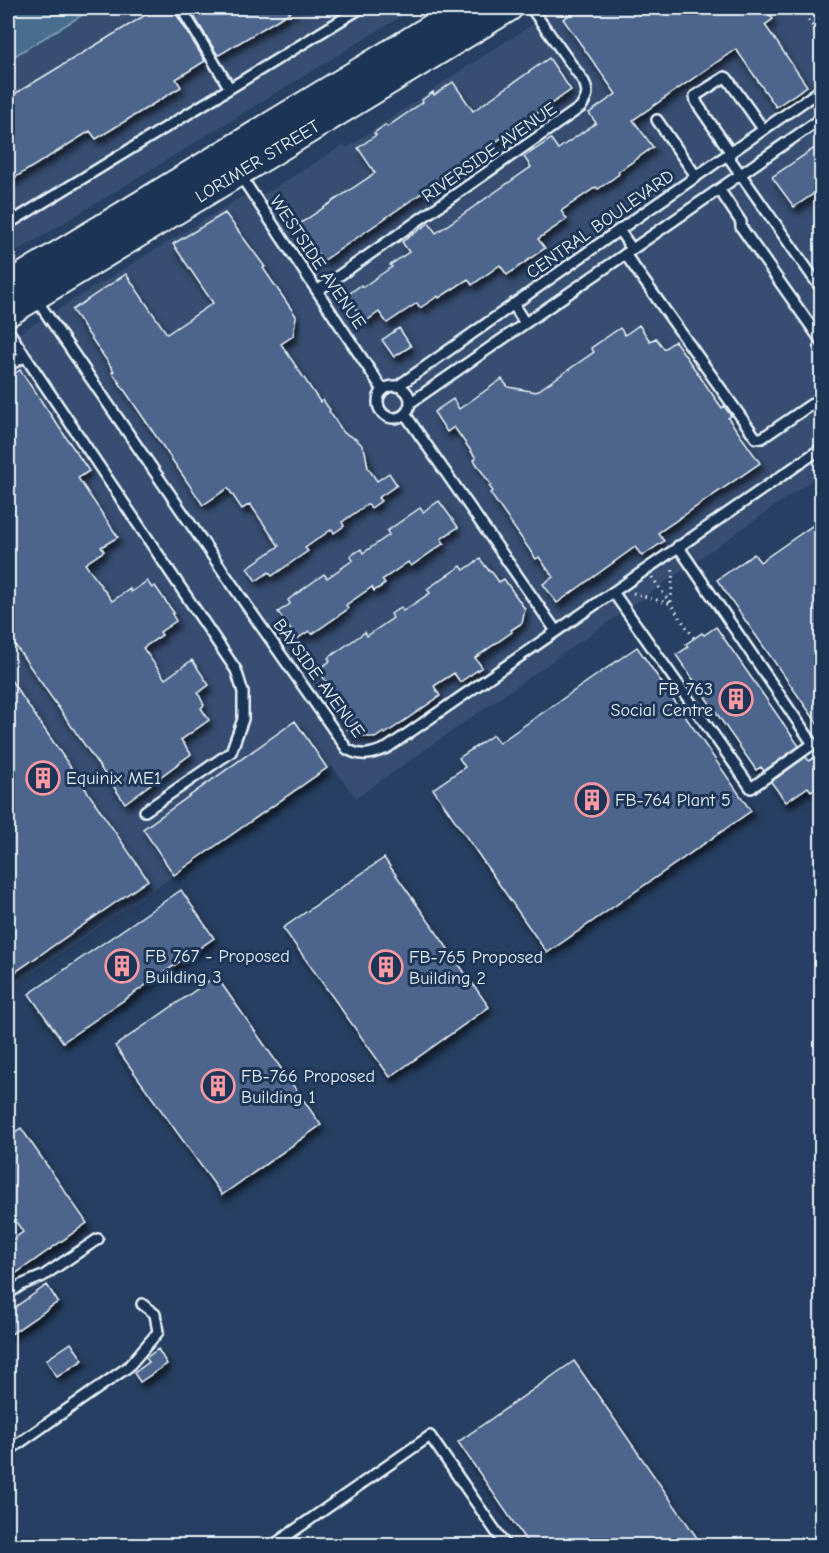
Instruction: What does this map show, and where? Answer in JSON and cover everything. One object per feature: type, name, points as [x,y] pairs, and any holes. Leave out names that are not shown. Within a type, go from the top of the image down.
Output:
[{"type":"main road","name":"LORIMER STREET","points":[[232,162],[464,8]]},
{"type":"main road","name":"LORIMER STREET","points":[[8,313],[24,286],[232,162],[509,8]]},
{"type":"lane","points":[[181,8],[230,87]]},
{"type":"lane","points":[[8,224],[361,8]]},
{"type":"lane","name":"RIVERSIDE AVENUE","points":[[317,291],[581,107],[588,93],[584,82],[531,8]]},
{"type":"lane","points":[[764,129],[725,77],[695,96],[698,105],[740,174],[822,290]]},
{"type":"lane","name":"CENTRAL BOULEVARD","points":[[398,386],[822,89]]},
{"type":"lane","points":[[410,403],[822,118]]},
{"type":"lane","points":[[657,120],[696,176]]},
{"type":"lane","name":"WESTSIDE AVENUE","points":[[232,162],[383,390]]},
{"type":"lane","points":[[719,189],[741,222],[741,226],[822,342]]},
{"type":"lane","points":[[619,230],[628,251],[650,289],[756,438],[762,438],[822,397]]},
{"type":"lane","name":"BAYSIDE AVENUE","points":[[24,286],[347,749],[355,754],[375,753],[387,747],[822,447]]},
{"type":"lane","points":[[513,304],[525,323]]},
{"type":"lane","points":[[8,330],[236,670],[243,692],[243,719],[231,752],[145,811]]},
{"type":"lane","points":[[8,366],[25,356]]},
{"type":"lane","points":[[398,386],[408,394],[410,403],[405,414],[395,418],[384,414],[379,405],[383,390],[398,386]]},
{"type":"lane","points":[[405,414],[556,631]]},
{"type":"lane","points":[[615,590],[751,788],[813,744],[676,548]]},
{"type":"lane","points":[[8,1293],[21,1284],[43,1276],[98,1239]]},
{"type":"lane","points":[[8,1451],[128,1367],[158,1332],[155,1314],[142,1304]]},
{"type":"lane","points":[[272,1545],[430,1436],[506,1545]]},
{"type":"path","points":[[808,20],[822,39]]},
{"type":"path","points":[[671,604],[676,548]]},
{"type":"path","points":[[646,568],[694,638]]},
{"type":"path","points":[[615,590],[671,604]]},
{"type":"shaded area","points":[[8,8],[94,8],[8,60]]},
{"type":"shaded area","points":[[94,8],[415,8],[8,257],[8,60]]},
{"type":"shaded area","points":[[558,8],[814,8],[822,19],[821,474],[356,798],[332,766],[8,990],[8,340],[241,197],[263,195],[343,145],[347,148]]},
{"type":"building","points":[[157,8],[174,8],[205,61],[176,79],[181,87],[96,139],[90,131],[8,182],[8,98]]},
{"type":"building","points":[[189,8],[297,8],[219,55]]},
{"type":"building","points":[[580,8],[765,8],[773,19],[765,25],[807,86],[776,107],[736,49],[633,120],[653,147],[618,172],[619,174],[611,180],[598,189],[596,187],[561,211],[567,219],[538,239],[545,248],[507,275],[500,265],[472,285],[468,279],[420,308],[417,303],[387,323],[379,312],[365,322],[346,296],[392,267],[390,265],[409,252],[402,242],[429,223],[436,233],[531,167],[524,157],[551,139],[558,149],[596,123],[589,113],[616,94],[563,19]]},
{"type":"building","points":[[549,58],[571,90],[323,261],[298,225],[375,173],[358,148],[376,135],[374,133],[385,125],[387,127],[423,102],[422,100],[433,92],[434,95],[453,82],[473,111]]},
{"type":"building","points":[[822,143],[822,188],[794,207],[772,177]]},
{"type":"building","points":[[225,213],[265,267],[263,268],[296,316],[293,336],[281,344],[320,402],[323,400],[344,433],[361,444],[365,451],[368,468],[377,481],[389,473],[397,485],[378,498],[381,501],[371,508],[368,504],[342,522],[344,526],[334,533],[332,529],[305,548],[308,551],[272,576],[269,572],[256,581],[247,568],[279,546],[250,504],[242,509],[228,488],[203,505],[72,310],[126,274],[167,334],[213,303],[173,244]]},
{"type":"building","points":[[639,325],[650,341],[656,338],[664,349],[675,341],[722,408],[724,406],[731,416],[728,418],[760,463],[658,533],[664,541],[642,556],[635,547],[557,603],[543,584],[553,577],[539,557],[536,559],[490,493],[493,491],[489,486],[491,485],[474,460],[476,458],[454,427],[447,432],[434,412],[453,399],[459,409],[502,379],[508,387],[536,392],[594,352],[591,348],[620,328],[625,335]]},
{"type":"building","points":[[399,328],[411,346],[394,357],[382,340]]},
{"type":"building","points":[[20,370],[89,471],[78,478],[118,537],[101,547],[104,551],[85,564],[112,601],[147,581],[152,588],[155,586],[174,613],[172,614],[176,621],[160,632],[162,635],[143,648],[165,679],[192,660],[209,685],[198,693],[204,705],[201,708],[209,720],[181,740],[191,754],[125,803],[8,635],[8,378]]},
{"type":"building","points":[[439,501],[458,527],[441,539],[444,543],[411,566],[408,562],[382,580],[385,584],[374,591],[372,587],[346,605],[348,609],[312,634],[309,631],[297,639],[278,612],[290,604],[288,600],[324,574],[327,578],[353,560],[350,556],[361,549],[363,553],[389,535],[387,531],[420,508],[423,512]]},
{"type":"building","points":[[822,519],[822,730],[717,580],[754,554],[760,562]]},
{"type":"building","points":[[480,559],[499,582],[504,579],[525,609],[522,623],[475,658],[482,667],[460,682],[454,673],[434,686],[440,696],[385,734],[384,732],[375,738],[351,734],[327,699],[332,695],[325,685],[328,684],[318,670],[330,661],[328,658],[365,632],[367,636],[393,618],[391,614],[401,607],[403,611],[430,593],[427,589],[461,566],[464,570]]},
{"type":"building","name":"FB 763 Social Centre","points":[[716,627],[799,746],[764,771],[761,767],[756,770],[676,655],[688,647],[686,644]]},
{"type":"building","name":"FB-764 Plant 5","points":[[637,647],[751,811],[547,953],[433,789],[465,767],[459,758],[493,735],[499,743]]},
{"type":"building","name":"Equinix ME1","points":[[8,676],[148,880],[8,977]]},
{"type":"building","points":[[295,721],[327,768],[174,875],[143,829]]},
{"type":"building","points":[[822,753],[822,784],[811,791],[808,787],[786,802],[771,782],[806,757],[809,761]]},
{"type":"building","name":"FB-765 Proposed Building 2","points":[[384,858],[489,1007],[390,1077],[283,928]]},
{"type":"building","name":"FB 767 - Proposed Building 3","points":[[181,890],[214,938],[63,1042],[29,994]]},
{"type":"building","name":"FB-766 Proposed Building 1","points":[[216,976],[321,1125],[222,1195],[115,1046]]},
{"type":"building","points":[[21,1128],[87,1223],[8,1279],[8,1243],[23,1232],[8,1210],[8,1137]]},
{"type":"building","points":[[47,1285],[58,1302],[8,1336],[8,1312]]},
{"type":"building","points":[[71,1343],[83,1360],[57,1377],[46,1360]]},
{"type":"building","points":[[158,1349],[167,1364],[140,1382],[134,1373],[149,1362],[146,1358]]},
{"type":"building","points":[[574,1361],[702,1545],[529,1545],[458,1442]]},
{"type":"place","name":"FB 763 Social Centre","points":[[736,699]]},
{"type":"place","name":"Equinix ME1","points":[[43,778]]},
{"type":"place","name":"FB-764 Plant 5","points":[[592,800]]},
{"type":"place","name":"FB 767 - Proposed Building 3","points":[[122,966]]},
{"type":"place","name":"FB-765 Proposed Building 2","points":[[386,967]]},
{"type":"place","name":"FB-766 Proposed Building 1","points":[[218,1086]]}]
